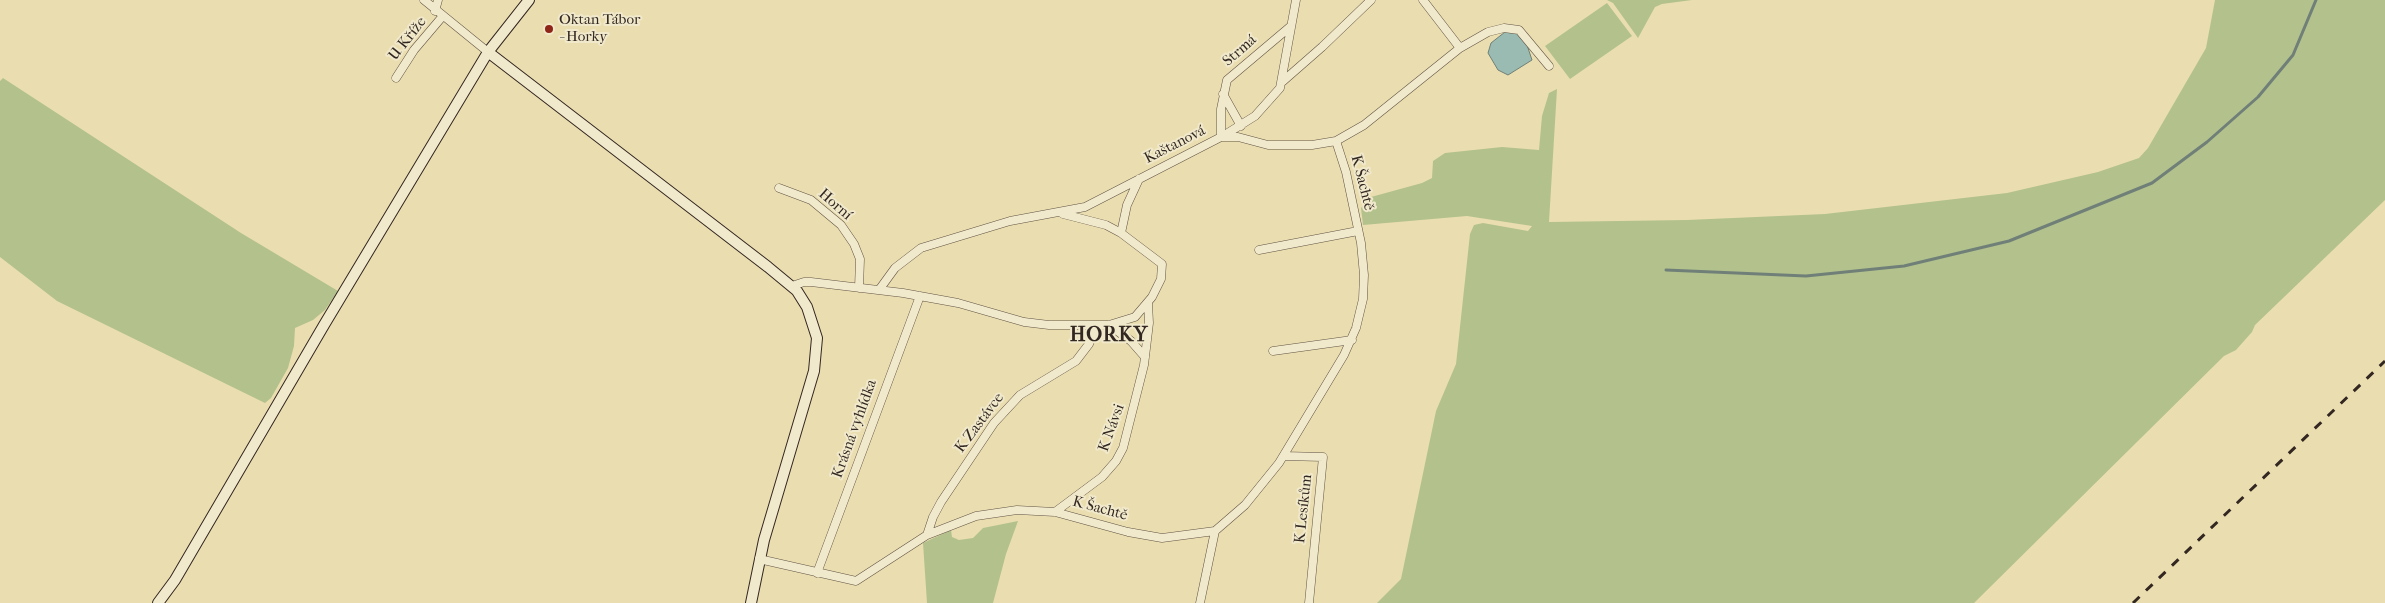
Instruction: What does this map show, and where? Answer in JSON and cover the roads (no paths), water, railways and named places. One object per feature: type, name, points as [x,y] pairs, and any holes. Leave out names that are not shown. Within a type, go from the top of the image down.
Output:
[{"type":"street","points":[[424,0],[442,17],[792,286],[803,300],[812,318],[817,338],[817,353],[805,404],[759,559],[751,603]]},
{"type":"street","points":[[435,11],[438,0]]},
{"type":"street","points":[[158,603],[175,580],[324,325],[488,52],[528,0]]},
{"type":"street","points":[[1221,137],[1241,126],[1276,95],[1282,82],[1296,0]]},
{"type":"street","points":[[1282,82],[1371,0]]},
{"type":"street","points":[[1423,0],[1460,48]]},
{"type":"street","name":"U Kříže","points":[[396,78],[414,50],[442,17]]},
{"type":"street","name":"Strmá","points":[[1221,137],[1223,94],[1227,80],[1292,26]]},
{"type":"street","name":"Kaštanová","points":[[878,290],[895,268],[921,248],[1010,221],[1085,207],[1221,137],[1238,137],[1268,145],[1312,145],[1336,141],[1364,125],[1460,48],[1488,32],[1504,28],[1515,28],[1527,38],[1549,66]]},
{"type":"street","points":[[1223,94],[1234,110],[1241,126]]},
{"type":"street","name":"K Šachtě","points":[[759,559],[856,580],[928,535],[971,518],[994,512],[1028,510],[1055,512],[1128,532],[1162,538],[1215,531],[1254,495],[1284,456],[1352,340],[1363,299],[1364,275],[1358,231],[1346,172],[1336,141]]},
{"type":"street","points":[[1121,233],[1128,205],[1140,178]]},
{"type":"street","name":"Horní","points":[[779,188],[811,200],[841,225],[854,244],[860,259],[859,288]]},
{"type":"street","name":"K Návsi","points":[[792,286],[811,282],[920,296],[958,303],[1024,322],[1049,325],[1109,325],[1135,317],[1148,304],[1161,279],[1162,264],[1121,233],[1100,223],[1058,213]]},
{"type":"street","name":"K Šachtě","points":[[1259,250],[1358,231]]},
{"type":"street","name":"Krásná vyhlídka","points":[[817,573],[920,296]]},
{"type":"street","name":"K Návsi","points":[[1055,512],[1068,505],[1102,477],[1120,455],[1139,390],[1145,357],[1148,304]]},
{"type":"street","points":[[1109,325],[1131,341],[1145,357]]},
{"type":"street","name":"K Zastávce","points":[[928,535],[933,516],[956,477],[1000,416],[1020,395],[1076,361],[1089,344],[1096,326]]},
{"type":"street","points":[[1273,351],[1352,340]]},
{"type":"street","name":"K Lesíkům","points":[[1284,456],[1323,457],[1308,603]]},
{"type":"street","points":[[1200,603],[1215,531]]},
{"type":"water","points":[[1505,32],[1518,33],[1525,39],[1532,60],[1508,75],[1498,70],[1488,53],[1491,43]]},
{"type":"waterway","points":[[1666,270],[1806,276],[1904,266],[2009,241],[2152,183],[2207,142],[2258,97],[2293,55],[2316,0]]},
{"type":"railway","points":[[2133,603],[2385,361]]},
{"type":"place","name":"Oktan Tábor - Horky","points":[[549,29]]},
{"type":"district","name":"HORKY","points":[[1109,336]]}]
